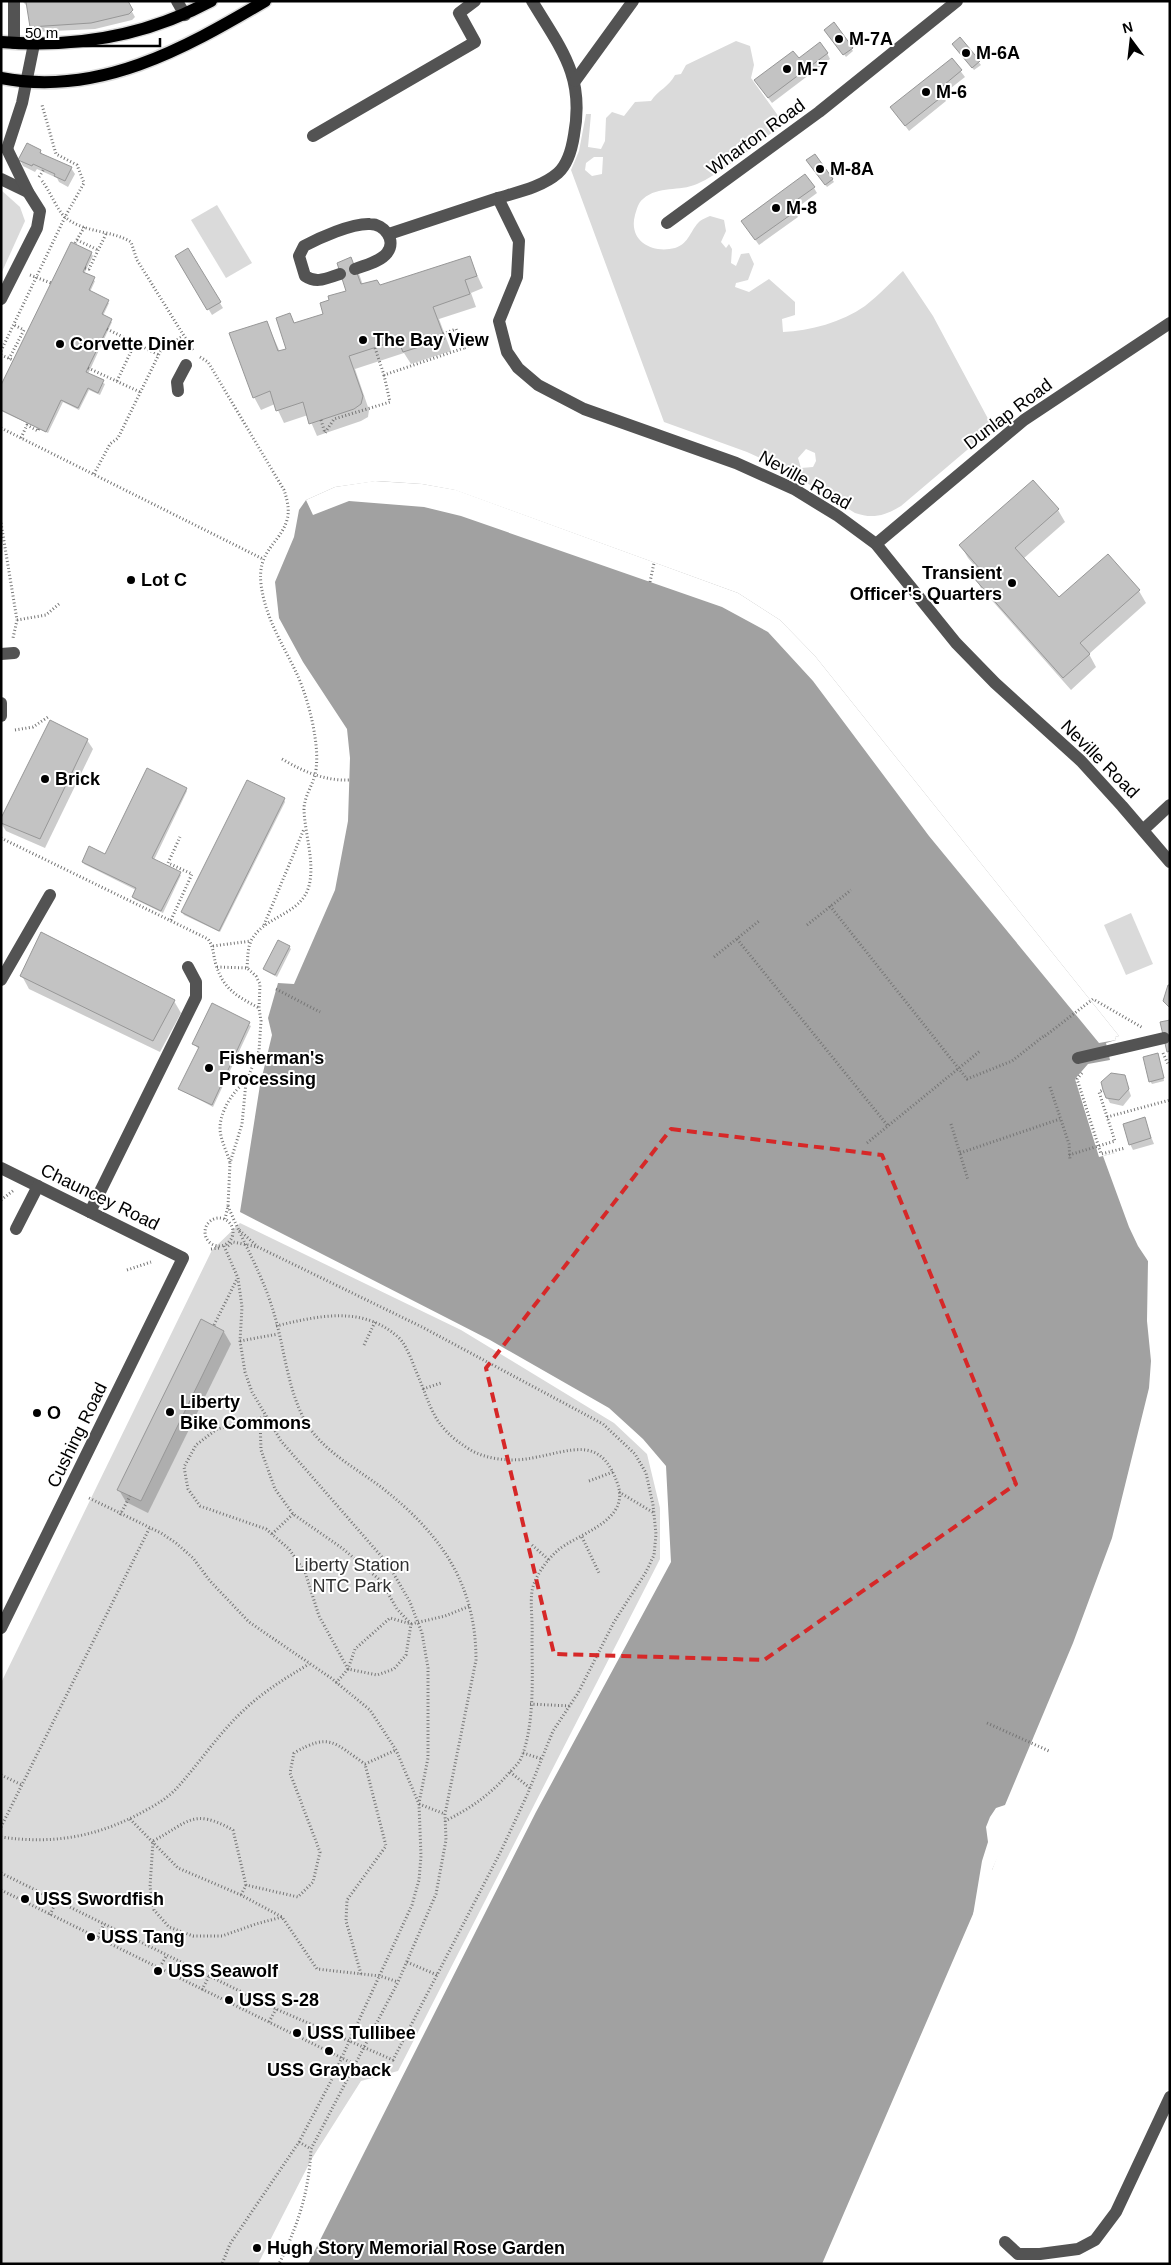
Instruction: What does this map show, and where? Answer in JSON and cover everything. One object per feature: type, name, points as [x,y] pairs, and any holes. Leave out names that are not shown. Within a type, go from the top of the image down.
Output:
[{"type":"main road","points":[[8,42],[34,44],[103,39],[148,28],[185,15],[211,1]]},
{"type":"main road","points":[[1,78],[27,81],[90,78],[114,74],[144,64],[189,44],[264,1]]},
{"type":"street","points":[[8,42],[14,1]]},
{"type":"street","points":[[177,1],[185,15]]},
{"type":"street","points":[[313,136],[475,42],[459,13],[475,1]]},
{"type":"street","points":[[389,234],[533,187],[559,172],[567,161],[573,143],[577,120],[575,81],[563,52],[532,1]]},
{"type":"street","points":[[575,81],[633,1]]},
{"type":"street","name":"Wharton Road","points":[[667,223],[819,112],[957,1]]},
{"type":"street","points":[[1,300],[37,228],[40,211],[4,149],[27,81],[34,44]]},
{"type":"street","points":[[1,179],[28,192]]},
{"type":"street","name":"Neville Road","points":[[498,198],[519,241],[518,277],[499,321],[507,352],[518,368],[550,393],[584,409],[736,463],[794,489],[838,516],[876,544],[956,643],[995,683],[1081,761],[1170,862]]},
{"type":"street","points":[[340,274],[320,281],[310,280],[305,276],[299,256],[304,246],[362,224],[372,224],[382,228],[389,234],[391,244],[386,254],[355,269]]},
{"type":"street","name":"Dunlap Road","points":[[876,544],[1024,420],[1170,323]]},
{"type":"street","points":[[178,391],[178,382],[186,365]]},
{"type":"street","points":[[1,703],[1,716]]},
{"type":"street","points":[[1143,830],[1170,805]]},
{"type":"street","points":[[1,980],[50,895]]},
{"type":"street","points":[[90,1212],[196,997],[196,982],[188,967]]},
{"type":"street","points":[[1078,1058],[1161,1038]]},
{"type":"street","name":"Chauncey Road","points":[[1,1168],[183,1258]]},
{"type":"street","points":[[16,1229],[38,1186]]},
{"type":"street","name":"Cushing Road","points":[[1,1628],[183,1258]]},
{"type":"street","points":[[1005,2242],[1018,2254],[1040,2254],[1078,2249],[1095,2240],[1116,2212],[1170,2097]]},
{"type":"path","points":[[14,325],[24,330],[11,360],[1,353],[14,325],[36,278],[65,217],[84,183],[77,165],[56,154],[42,105]]},
{"type":"path","points":[[39,177],[44,169]]},
{"type":"path","points":[[84,226],[76,242],[98,250]]},
{"type":"path","points":[[85,268],[89,269],[106,234]]},
{"type":"path","points":[[27,274],[51,283]]},
{"type":"path","points":[[107,329],[159,355]]},
{"type":"path","points":[[443,334],[456,329],[464,348]]},
{"type":"path","points":[[384,375],[502,335]]},
{"type":"path","points":[[94,474],[110,444],[118,438],[162,350],[183,336]]},
{"type":"path","points":[[117,381],[135,343]]},
{"type":"path","points":[[320,420],[325,433],[334,419],[390,402],[375,348]]},
{"type":"path","points":[[88,368],[140,392]]},
{"type":"path","points":[[21,438],[27,424],[38,431],[39,428]]},
{"type":"path","points":[[1,428],[263,559],[261,582],[265,604],[272,625],[297,674],[315,735],[316,760],[315,776],[304,802],[304,827],[309,857],[308,886],[298,905],[264,926],[251,941],[248,947],[247,968]]},
{"type":"path","points":[[1,523],[17,620],[8,654]]},
{"type":"path","points":[[650,582],[654,563]]},
{"type":"path","points":[[17,620],[46,615],[59,604]]},
{"type":"path","points":[[15,730],[33,727],[48,717]]},
{"type":"path","points":[[282,759],[315,776],[350,780]]},
{"type":"path","points":[[264,926],[304,827]]},
{"type":"path","points":[[171,920],[192,874],[168,863],[180,837]]},
{"type":"path","points":[[1,838],[208,939],[213,946],[217,967],[226,985],[234,995],[259,1008]]},
{"type":"path","points":[[807,925],[851,890]]},
{"type":"path","points":[[830,906],[967,1079],[1012,1061],[1093,999],[1161,1038],[1168,1064]]},
{"type":"path","points":[[714,957],[759,921]]},
{"type":"path","points":[[737,939],[888,1126]]},
{"type":"path","points":[[213,946],[251,941]]},
{"type":"path","points":[[217,967],[247,968],[256,976],[260,984],[259,1008],[261,1021],[259,1051],[246,1082],[242,1124],[230,1163],[228,1206],[225,1219]]},
{"type":"path","points":[[276,989],[320,1012]]},
{"type":"path","points":[[1038,1040],[1046,1035]]},
{"type":"path","points":[[866,1143],[980,1051]]},
{"type":"path","points":[[1083,1072],[1077,1079],[1101,1154],[1125,1148]]},
{"type":"path","points":[[230,1163],[220,1128],[226,1108],[237,1088],[246,1082]]},
{"type":"path","points":[[1050,1087],[1068,1144],[1070,1160]]},
{"type":"path","points":[[1069,1155],[1115,1141],[1099,1092],[1103,1090]]},
{"type":"path","points":[[1107,1117],[1170,1100]]},
{"type":"path","points":[[960,1153],[1060,1119]]},
{"type":"path","points":[[951,1124],[968,1180]]},
{"type":"path","points":[[1,1200],[14,1190]]},
{"type":"path","points":[[228,1206],[272,1307],[294,1392],[303,1418],[319,1439],[334,1454],[381,1487],[423,1524],[454,1567],[474,1619],[476,1660],[445,1814],[446,1840],[436,1894],[398,1982],[311,2149],[310,2177],[306,2199],[279,2264]]},
{"type":"path","points":[[214,1219],[225,1219],[230,1222],[234,1233],[225,1247],[213,1246],[206,1237],[206,1226],[214,1219]]},
{"type":"path","points":[[1,1873],[276,2009],[393,2060],[530,1788],[554,1731],[570,1706],[614,1622],[646,1572],[654,1555],[656,1534],[654,1513],[646,1474],[635,1454],[603,1424],[422,1327],[258,1247],[238,1229]]},
{"type":"path","points":[[211,1249],[225,1247],[233,1242],[258,1247]]},
{"type":"path","points":[[222,2264],[230,2244],[299,2142],[331,2081],[412,1905],[419,1880],[421,1856],[419,1804],[428,1758],[428,1668],[418,1623],[410,1602],[388,1564],[281,1441],[265,1417],[252,1392],[245,1372],[240,1341],[242,1307],[238,1278],[225,1247]]},
{"type":"path","points":[[127,1270],[151,1262]]},
{"type":"path","points":[[214,1325],[238,1278]]},
{"type":"path","points":[[276,1326],[321,1316],[352,1316],[374,1322],[400,1338],[416,1369],[434,1418],[451,1436],[472,1451],[496,1459],[530,1459],[566,1450],[592,1451],[610,1464],[613,1472],[619,1492],[618,1506],[602,1524],[558,1550],[542,1568],[532,1590],[530,1704],[522,1758],[492,1792],[474,1806],[445,1821]]},
{"type":"path","points":[[364,1345],[374,1322]]},
{"type":"path","points":[[240,1341],[278,1334]]},
{"type":"path","points":[[423,1389],[441,1383]]},
{"type":"path","points":[[265,1417],[218,1429],[196,1445],[184,1467],[188,1489],[200,1506],[266,1529],[289,1549],[305,1572],[320,1616],[348,1669]]},
{"type":"path","points":[[260,1418],[261,1450],[275,1489],[293,1514],[342,1548],[381,1581],[397,1609],[411,1624]]},
{"type":"path","points":[[589,1482],[613,1472]]},
{"type":"path","points":[[619,1492],[654,1513]]},
{"type":"path","points":[[120,1515],[130,1496]]},
{"type":"path","points":[[89,1498],[176,1543],[193,1558],[210,1581],[249,1622],[336,1682],[370,1710],[396,1750],[419,1804],[445,1814]]},
{"type":"path","points":[[272,1534],[293,1514]]},
{"type":"path","points":[[1,1827],[150,1528]]},
{"type":"path","points":[[582,1537],[599,1573]]},
{"type":"path","points":[[532,1545],[549,1560]]},
{"type":"path","points":[[336,1682],[348,1669],[355,1649],[390,1618],[411,1624],[418,1623],[445,1616],[470,1606]]},
{"type":"path","points":[[348,1669],[377,1675],[394,1669],[406,1655],[411,1624]]},
{"type":"path","points":[[1,1837],[31,1841],[58,1840],[89,1834],[115,1826],[154,1806],[173,1792],[200,1762],[226,1728],[245,1709],[270,1688],[310,1664]]},
{"type":"path","points":[[530,1704],[570,1706]]},
{"type":"path","points":[[987,1723],[1049,1751]]},
{"type":"path","points":[[246,1885],[298,1897],[313,1882],[320,1852],[290,1773],[294,1754],[313,1742],[332,1742],[365,1764],[386,1846],[347,1900],[346,1921],[361,1974]]},
{"type":"path","points":[[365,1764],[396,1750]]},
{"type":"path","points":[[523,1753],[542,1760]]},
{"type":"path","points":[[510,1772],[530,1788]]},
{"type":"path","points":[[1,1775],[22,1785]]},
{"type":"path","points":[[153,1841],[175,1830],[186,1820],[198,1818],[215,1820],[232,1830],[246,1885],[241,1895]]},
{"type":"path","points":[[130,1819],[178,1868],[241,1895],[282,1917],[317,1969],[380,1976],[398,1982]]},
{"type":"path","points":[[153,1841],[150,1886],[154,1910],[169,1927],[194,1936],[222,1936],[282,1917]]},
{"type":"path","points":[[1,1890],[356,2065]]},
{"type":"path","points":[[50,1915],[57,1900]]},
{"type":"path","points":[[98,1937],[104,1924]]},
{"type":"path","points":[[160,1968],[166,1955]]},
{"type":"path","points":[[407,1962],[437,1975]]},
{"type":"path","points":[[202,1990],[209,1976]]},
{"type":"path","points":[[269,2022],[276,2009]]},
{"type":"path","points":[[299,2142],[311,2149]]},
{"type":"highlighted area","points":[[671,1129],[882,1155],[1016,1484],[764,1660],[554,1654],[486,1368]]},
{"type":"green space","points":[[736,41],[750,46],[754,65],[751,78],[784,124],[730,164],[697,184],[683,188],[662,190],[643,199],[637,208],[634,224],[635,232],[644,244],[658,249],[675,248],[687,240],[700,221],[710,216],[724,220],[726,231],[721,242],[726,248],[729,244],[732,249],[731,263],[736,266],[741,254],[749,253],[754,264],[748,280],[736,283],[735,287],[749,292],[769,279],[795,302],[795,315],[782,319],[783,332],[815,328],[856,312],[870,302],[903,271],[933,316],[993,428],[901,506],[889,512],[878,516],[855,513],[786,470],[747,452],[664,422],[571,170],[579,151],[586,114],[591,114],[588,147],[601,149],[605,141],[606,118],[612,112],[624,116],[635,102],[651,101],[670,83],[675,75],[681,74],[686,65]],"holes":[[[594,157],[603,157],[602,174],[592,176],[585,170],[586,163]],[[806,449],[815,453],[816,461],[813,467],[801,468],[798,458]]]},
{"type":"green space","points":[[1,190],[20,207],[25,221],[1,274]]},
{"type":"green space","points":[[217,205],[252,263],[226,278],[191,220]]},
{"type":"green space","points":[[1131,913],[1153,964],[1126,975],[1104,925]]},
{"type":"green space","name":"Liberty Station NTC Park","points":[[240,1223],[461,1330],[614,1423],[647,1454],[660,1508],[660,1559],[398,2071],[361,2081],[311,2160],[258,2264],[1,2264],[1,1683],[212,1250]]},
{"type":"shaded area","points":[[377,481],[422,484],[455,490],[738,593],[780,620],[815,656],[1119,1036],[1115,1037],[1116,1040],[1106,1043],[1110,1060],[1088,1064],[1075,1079],[1099,1157],[1115,1153],[1148,1261],[1156,1369],[1127,1522],[992,1870],[822,2264],[308,2264],[536,1812],[671,1562],[666,1466],[643,1439],[609,1408],[490,1340],[240,1212],[260,1085],[272,1035],[268,1018],[278,983],[294,984],[335,890],[348,821],[350,758],[347,729],[303,662],[279,618],[275,582],[294,537],[299,510],[306,500],[335,487]]},
{"type":"pier","points":[[375,481],[422,484],[456,490],[738,593],[780,620],[815,656],[1119,1036],[1115,1037],[1116,1040],[1099,1043],[929,836],[813,681],[768,632],[722,607],[461,516],[424,507],[349,501],[313,515],[306,500],[335,487]]},
{"type":"pier","points":[[1118,1153],[1129,1176],[1151,1260],[1158,1313],[1158,1369],[1147,1444],[1129,1523],[1044,1752],[992,1870],[993,1876],[971,1927],[982,1861],[988,1842],[986,1827],[996,1808],[1005,1805],[1073,1643],[1112,1538],[1149,1388],[1151,1361],[1147,1321],[1148,1261],[1129,1227],[1103,1156]]},
{"type":"building","points":[[21,1],[128,1],[133,10],[129,14],[91,23],[30,27],[26,2]]},
{"type":"building","name":"M-7A","points":[[834,22],[853,48],[843,55],[824,30]]},
{"type":"building","name":"M-6A","points":[[960,37],[980,61],[972,68],[952,44]]},
{"type":"building","name":"M-7","points":[[820,42],[828,53],[768,98],[754,80],[793,51],[799,58]]},
{"type":"building","name":"M-6","points":[[952,58],[962,70],[939,89],[944,95],[905,126],[890,107]]},
{"type":"building","points":[[27,143],[41,150],[40,153],[72,167],[65,181],[33,164],[32,166],[18,160]]},
{"type":"building","name":"M-8A","points":[[815,154],[833,179],[825,185],[806,160]]},
{"type":"building","name":"M-8","points":[[805,174],[815,187],[791,204],[796,211],[755,240],[741,221]]},
{"type":"building","name":"Corvette Diner","points":[[71,242],[92,252],[83,272],[95,277],[89,290],[109,300],[102,314],[112,319],[86,372],[104,380],[98,393],[88,388],[78,408],[61,400],[46,432],[1,410],[1,385]]},
{"type":"building","points":[[188,248],[221,302],[207,310],[175,256]]},
{"type":"building","name":"The Bay View","points":[[470,256],[477,276],[465,280],[470,294],[433,307],[445,339],[403,352],[398,340],[349,356],[363,396],[361,404],[354,409],[309,424],[303,402],[276,411],[270,391],[253,398],[229,333],[267,321],[278,351],[286,349],[276,318],[290,313],[294,323],[323,314],[320,303],[329,300],[328,296],[346,291],[337,263],[351,257],[361,284],[377,280],[380,285]]},
{"type":"building","name":"Transient Officer's Quarters","points":[[1033,480],[1059,509],[1015,548],[1059,597],[1108,554],[1140,590],[1080,643],[1090,654],[1063,678],[972,576],[980,569],[959,545]]},
{"type":"building","name":"Brick","points":[[50,720],[88,739],[40,839],[1,823],[1,818]]},
{"type":"building","points":[[147,768],[187,788],[152,858],[181,872],[161,911],[132,897],[136,888],[82,862],[89,846],[105,854]]},
{"type":"building","points":[[247,780],[285,798],[219,931],[181,912]]},
{"type":"building","points":[[41,932],[175,1000],[153,1041],[20,976]]},
{"type":"building","points":[[278,940],[290,946],[275,975],[263,969]]},
{"type":"building","points":[[1168,985],[1170,985],[1170,1008],[1163,1001]]},
{"type":"building","name":"Fisherman's Processing","points":[[212,1003],[250,1022],[212,1105],[178,1089],[199,1047],[192,1044]]},
{"type":"building","points":[[1170,1020],[1170,1051],[1167,1052],[1160,1022]]},
{"type":"building","points":[[1158,1053],[1164,1078],[1149,1082],[1143,1057]]},
{"type":"building","points":[[1111,1073],[1125,1075],[1129,1089],[1119,1100],[1106,1098],[1103,1090],[1101,1082]]},
{"type":"building","points":[[1145,1117],[1151,1138],[1129,1145],[1123,1124]]},
{"type":"building","name":"Liberty Bike Commons","points":[[201,1319],[224,1331],[141,1501],[117,1490]]},
{"type":"place","name":"M-7A","points":[[839,39]]},
{"type":"place","name":"M-6A","points":[[966,53]]},
{"type":"place","name":"M-7","points":[[787,69]]},
{"type":"place","name":"M-6","points":[[926,92]]},
{"type":"place","name":"M-8A","points":[[820,169]]},
{"type":"place","name":"M-8","points":[[776,208]]},
{"type":"place","name":"The Bay View","points":[[363,340]]},
{"type":"place","name":"Corvette Diner","points":[[60,344]]},
{"type":"place","name":"Lot C","points":[[131,580]]},
{"type":"place","name":"Transient Officer's Quarters","points":[[1012,583]]},
{"type":"place","name":"Brick","points":[[45,779]]},
{"type":"place","name":"Fisherman's Processing","points":[[209,1068]]},
{"type":"place","name":"Liberty Bike Commons","points":[[170,1412]]},
{"type":"place","name":"O","points":[[37,1413]]},
{"type":"place","name":"USS Swordfish","points":[[25,1899]]},
{"type":"place","name":"USS Tang","points":[[91,1937]]},
{"type":"place","name":"USS Seawolf","points":[[158,1971]]},
{"type":"place","name":"USS S-28","points":[[229,2000]]},
{"type":"place","name":"USS Tullibee","points":[[297,2033]]},
{"type":"place","name":"USS Grayback","points":[[329,2051]]},
{"type":"place","name":"Hugh Story Memorial Rose Garden","points":[[257,2248]]}]
